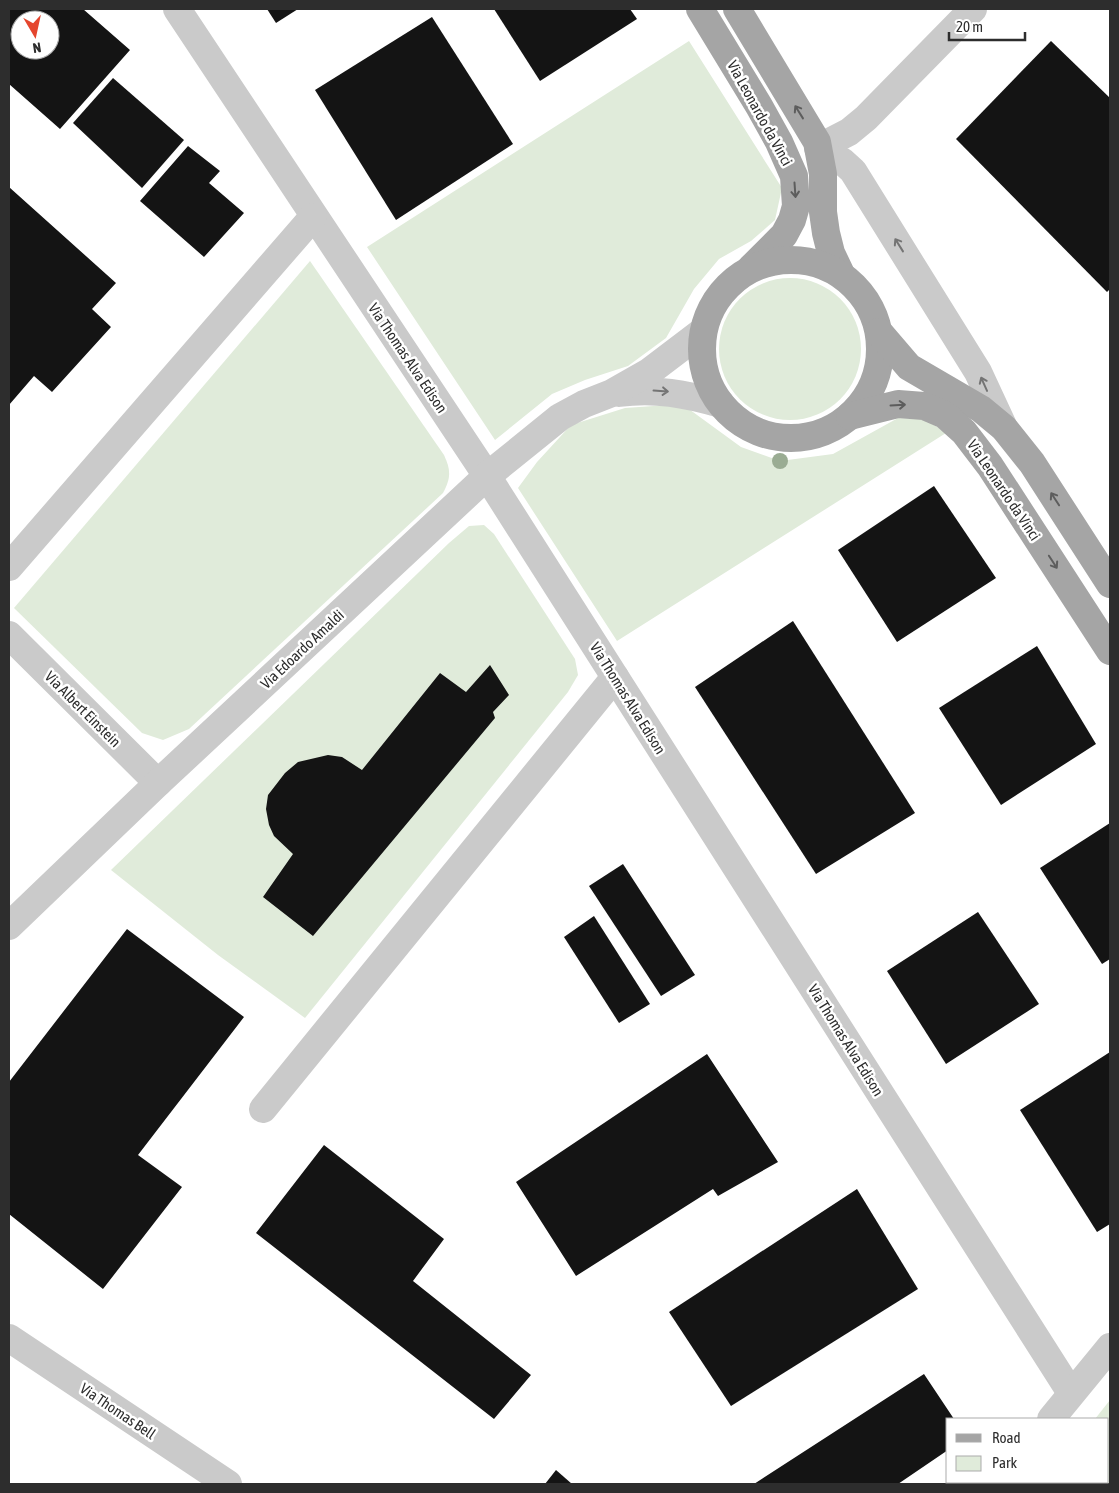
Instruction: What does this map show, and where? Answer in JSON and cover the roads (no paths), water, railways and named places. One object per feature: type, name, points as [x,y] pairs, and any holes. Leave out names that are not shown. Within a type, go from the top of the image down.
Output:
[{"type":"main road","name":"Via Leonardo da Vinci","points":[[700,9],[771,128],[794,176],[796,206],[792,220],[784,235],[750,269]]},
{"type":"main road","points":[[737,9],[809,129],[820,153],[826,233],[831,253],[841,274]]},
{"type":"main road","points":[[806,261],[824,266],[841,274],[866,299],[874,315],[879,332],[878,368],[872,386],[863,402],[850,416],[836,426],[801,438],[783,438],[748,428],[733,417],[721,404],[712,392],[704,370],[701,347],[703,332],[709,312],[719,295],[733,280],[750,269],[768,262],[806,261]]},
{"type":"main road","name":"Via Leonardo da Vinci","points":[[879,332],[909,367],[981,410],[1004,428],[1032,463],[1110,584]]},
{"type":"main road","name":"Via Leonardo da Vinci","points":[[850,416],[898,404],[924,406],[945,415],[964,432],[990,466],[1110,651]]},
{"type":"street","name":"Via Thomas Alva Edison","points":[[177,9],[313,217],[487,476],[1071,1393]]},
{"type":"street","points":[[820,153],[866,118],[974,9]]},
{"type":"street","name":"Via Leonardo da Vinci","points":[[820,153],[842,161],[853,171],[978,372],[1004,428]]},
{"type":"street","points":[[9,567],[313,217]]},
{"type":"street","points":[[612,393],[671,357],[703,332]]},
{"type":"street","points":[[612,393],[659,390],[684,394],[721,404]]},
{"type":"street","name":"Via Edoardo Amaldi","points":[[9,926],[487,476],[560,418],[584,404],[612,393]]},
{"type":"street","name":"Via Albert Einstein","points":[[9,635],[158,784]]},
{"type":"street","points":[[263,1110],[615,677]]},
{"type":"street","name":"Via Thomas Bell","points":[[9,1338],[228,1484]]},
{"type":"street","points":[[1052,1418],[1110,1347]]}]
